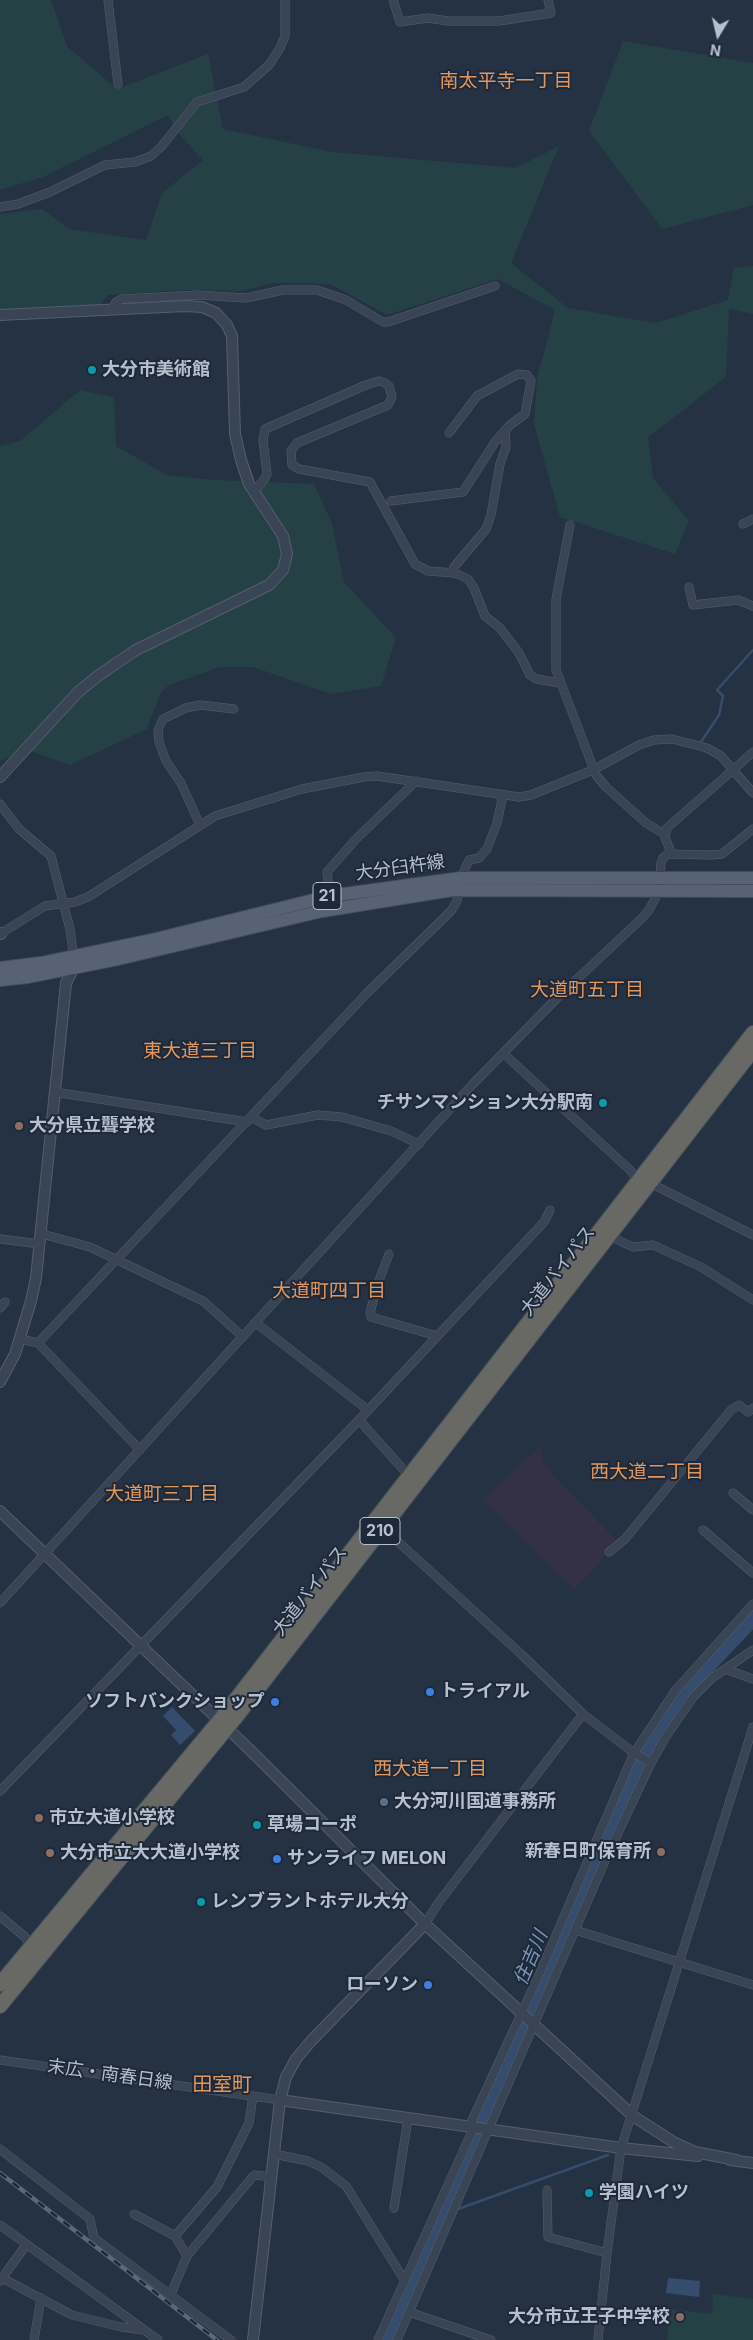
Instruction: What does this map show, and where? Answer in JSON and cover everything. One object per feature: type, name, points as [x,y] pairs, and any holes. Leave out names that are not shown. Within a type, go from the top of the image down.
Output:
[{"type":"highway","name":"大道バイパス","points":[[0,2006],[223,1724],[383,1528],[609,1236],[644,1182],[753,1033]]},
{"type":"highway","name":"大道バイパス","points":[[0,1984],[223,1724],[410,1477],[644,1182],[753,1050]]},
{"type":"main road","name":"大分臼杵線","points":[[0,968],[41,963],[74,962],[156,939],[330,896],[460,884],[660,877],[753,878]]},
{"type":"main road","name":"大分臼杵線","points":[[0,980],[74,962],[322,910],[460,884],[659,891],[753,891]]},
{"type":"street","points":[[108,0],[118,84]]},
{"type":"street","points":[[0,207],[18,204],[50,192],[105,165],[135,162],[151,156],[161,147],[197,102],[244,87],[269,65],[285,36],[284,0]]},
{"type":"street","points":[[393,0],[400,22],[428,18],[448,21],[508,20],[551,13],[548,0]]},
{"type":"street","points":[[112,309],[116,302],[122,299],[197,295],[246,298],[284,290],[316,290],[338,296],[383,322],[388,322],[495,286]]},
{"type":"street","points":[[0,316],[195,306],[216,313],[227,325],[233,345],[236,443],[244,470],[254,492],[279,529],[285,543],[286,563],[279,576],[270,585],[145,645],[108,668],[78,692],[0,777]]},
{"type":"street","points":[[391,501],[463,492],[505,430],[522,418],[527,410],[531,381],[527,375],[518,374],[477,396],[449,433]]},
{"type":"street","points":[[254,492],[267,474],[262,440],[266,429],[366,385],[379,381],[385,383],[389,386],[392,397],[388,405],[297,443],[291,451],[290,460],[292,465],[299,469],[370,482],[415,564],[428,571],[464,576],[470,581],[483,612],[500,628],[519,653],[530,675],[534,678],[560,683]]},
{"type":"street","points":[[452,573],[456,564],[484,532],[488,522],[506,447],[505,430]]},
{"type":"street","points":[[743,524],[753,519]]},
{"type":"street","points":[[570,526],[555,608],[555,667],[593,770],[606,787],[639,817],[664,834],[672,854]]},
{"type":"street","points":[[689,587],[693,605],[738,600],[753,606]]},
{"type":"street","points":[[200,825],[182,783],[166,761],[159,742],[158,730],[163,719],[186,708],[200,705],[234,709]]},
{"type":"street","points":[[0,934],[45,906],[75,902],[88,897],[200,825],[228,811],[302,789],[377,776],[519,798],[593,770],[639,745],[654,740],[672,739],[707,748],[721,756],[753,793]]},
{"type":"street","points":[[664,834],[671,824],[753,752]]},
{"type":"street","points":[[330,896],[327,872],[356,839],[416,782]]},
{"type":"street","points":[[38,1343],[368,992],[451,911],[469,860],[479,858],[487,849],[497,823],[502,795]]},
{"type":"street","points":[[0,804],[19,828],[49,852],[64,902],[74,962],[66,983],[41,1239],[31,1302],[15,1354],[0,1382]]},
{"type":"street","points":[[0,1603],[503,1053],[556,998],[642,918],[649,910],[659,891],[662,861],[665,856],[672,854],[722,854],[753,829]]},
{"type":"street","points":[[503,1053],[644,1182],[750,1233],[753,1224]]},
{"type":"street","points":[[54,1092],[249,1119],[266,1125],[318,1115],[342,1117],[392,1131],[418,1144]]},
{"type":"street","points":[[0,1790],[359,1420],[544,1222],[550,1210]]},
{"type":"street","points":[[609,1236],[633,1247],[653,1245],[701,1267],[753,1300]]},
{"type":"street","points":[[0,1239],[41,1239],[90,1247],[203,1301],[244,1337]]},
{"type":"street","points":[[389,1254],[377,1286],[370,1313],[371,1317],[437,1336]]},
{"type":"street","points":[[256,1322],[368,1410]]},
{"type":"street","points":[[20,1339],[38,1343],[140,1450]]},
{"type":"street","points":[[609,1552],[625,1540],[731,1410],[738,1405],[748,1412],[753,1408]]},
{"type":"street","points":[[359,1420],[403,1466],[410,1477]]},
{"type":"street","points":[[734,1493],[753,1510]]},
{"type":"street","points":[[0,1511],[223,1724],[425,1924],[633,2116],[675,2143],[696,2152],[736,2160]]},
{"type":"street","points":[[383,1528],[521,1654],[583,1714],[636,1755],[650,1762]]},
{"type":"street","points":[[703,1530],[753,1573]]},
{"type":"street","points":[[378,2340],[636,1755],[675,1691],[753,1604]]},
{"type":"street","points":[[397,2340],[490,2130],[533,2025],[650,1762],[694,1696],[712,1678],[753,1650]]},
{"type":"street","points":[[725,1669],[753,1679]]},
{"type":"street","points":[[253,2340],[280,2100],[286,2077],[296,2059],[425,1924],[439,1902],[583,1714]]},
{"type":"street","points":[[598,2340],[607,2253],[622,2148],[753,1727]]},
{"type":"street","points":[[0,1916],[25,1937],[30,1948]]},
{"type":"street","points":[[575,1930],[753,1985]]},
{"type":"street","name":"末広・南春日線","points":[[0,2060],[280,2100]]},
{"type":"street","points":[[175,2236],[217,2187],[249,2123],[254,2096]]},
{"type":"street","points":[[280,2100],[622,2148],[753,2162]]},
{"type":"street","points":[[394,2208],[408,2118]]},
{"type":"street","points":[[0,2149],[90,2220],[94,2238],[231,2340]]},
{"type":"street","points":[[274,2154],[308,2161],[346,2186],[405,2281]]},
{"type":"street","points":[[171,2294],[187,2256],[254,2175],[272,2177]]},
{"type":"street","points":[[547,2190],[548,2237],[607,2253]]},
{"type":"street","points":[[134,2214],[175,2236],[187,2256]]},
{"type":"street","points":[[0,2225],[26,2246],[152,2336]]},
{"type":"street","points":[[26,2246],[1,2279],[72,2315],[152,2336]]},
{"type":"street","points":[[34,2340],[41,2298]]},
{"type":"street","points":[[409,2312],[491,2340]]},
{"type":"shaded area","points":[[539,1443],[545,1466],[615,1539],[614,1543],[604,1552],[603,1560],[574,1589],[483,1499],[536,1450]]},
{"type":"green space","points":[[0,0],[51,0],[67,46],[117,89],[208,54],[223,129],[332,152],[516,168],[559,146],[511,263],[568,308],[656,323],[728,300],[734,268],[753,266],[753,314],[729,309],[726,377],[648,437],[653,478],[689,521],[675,554],[560,517],[534,424],[537,379],[555,310],[498,279],[387,315],[330,284],[272,283],[242,291],[185,290],[108,295],[100,305],[0,312],[0,214],[42,209],[69,229],[146,240],[162,193],[203,160],[179,134],[168,115],[43,177],[0,190]]},
{"type":"green space","points":[[623,41],[753,63],[753,205],[662,229],[589,131]]},
{"type":"green space","points":[[80,390],[114,397],[116,446],[167,475],[215,480],[314,484],[332,524],[344,582],[396,638],[381,686],[331,694],[253,667],[220,667],[169,685],[161,692],[147,729],[70,765],[31,751],[0,761],[0,446],[20,441]]},
{"type":"green space","points":[[713,2294],[753,2299],[753,2340],[667,2340],[670,2309],[712,2314]]},
{"type":"water","points":[[172,1707],[195,1731],[180,1745],[171,1735],[176,1730],[163,1716]]},
{"type":"water","points":[[668,2278],[700,2281],[699,2297],[666,2293]]},
{"type":"waterway","points":[[701,742],[719,715],[723,696],[717,690],[753,650]]},
{"type":"waterway","name":"住吉川","points":[[389,2340],[616,1811],[665,1719],[697,1677],[753,1618]]},
{"type":"waterway","points":[[458,2209],[608,2155]]},
{"type":"waterway","name":"住吉川","points":[[443,2214],[447,2213]]},
{"type":"railway","points":[[0,2173],[217,2340]]},
{"type":"place","name":"大分市美術館","points":[[92,370]]},
{"type":"place","name":"チサンマンション大分駅南","points":[[603,1103]]},
{"type":"place","name":"大分県立聾学校","points":[[19,1126]]},
{"type":"place","name":"トライアル","points":[[430,1692]]},
{"type":"place","name":"ソフトバンクショップ","points":[[275,1702]]},
{"type":"place","name":"大分河川国道事務所","points":[[384,1802]]},
{"type":"place","name":"市立大道小学校","points":[[39,1818]]},
{"type":"place","name":"草場コーポ","points":[[257,1825]]},
{"type":"place","name":"新春日町保育所","points":[[661,1852]]},
{"type":"place","name":"大分市立大大道小学校","points":[[50,1853]]},
{"type":"place","name":"サンライフ MELON","points":[[277,1859]]},
{"type":"place","name":"レンブラントホテル大分","points":[[201,1902]]},
{"type":"place","name":"ローソン","points":[[428,1985]]},
{"type":"place","name":"学園ハイツ","points":[[589,2193]]},
{"type":"place","name":"大分市立王子中学校","points":[[680,2317]]},
{"type":"district","name":"南太平寺一丁目","points":[[506,81]]},
{"type":"district","name":"大道町五丁目","points":[[587,990]]},
{"type":"district","name":"東大道三丁目","points":[[200,1051]]},
{"type":"district","name":"大道町四丁目","points":[[329,1291]]},
{"type":"district","name":"西大道二丁目","points":[[647,1472]]},
{"type":"district","name":"大道町三丁目","points":[[162,1494]]},
{"type":"district","name":"西大道一丁目","points":[[430,1769]]},
{"type":"district","name":"田室町","points":[[222,2085]]}]
